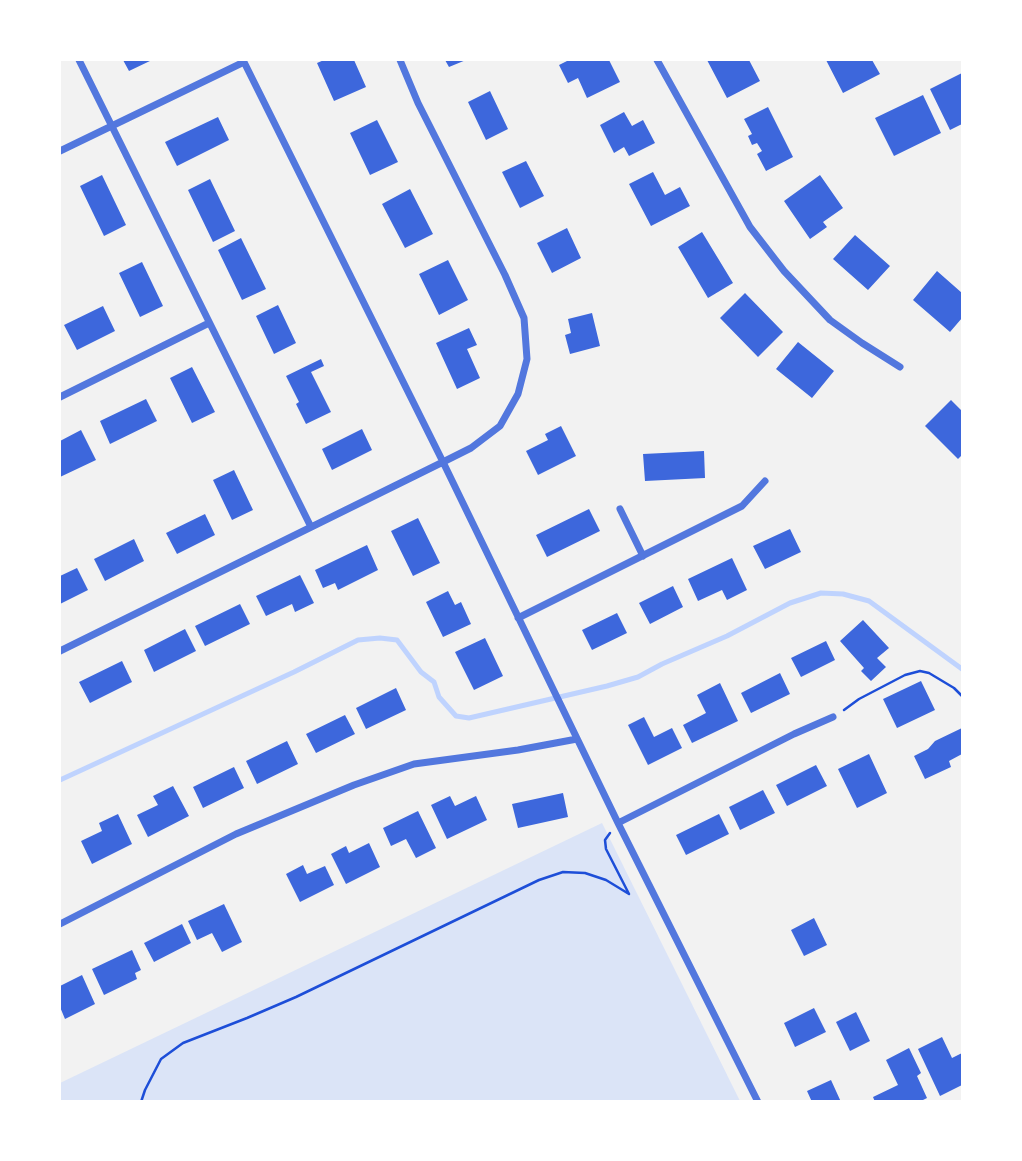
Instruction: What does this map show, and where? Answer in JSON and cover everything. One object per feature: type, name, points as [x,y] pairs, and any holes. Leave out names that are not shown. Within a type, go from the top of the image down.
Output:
[{"type":"street","points":[[79,60],[311,527]]},
{"type":"street","points":[[60,151],[244,60],[618,823],[758,1101]]},
{"type":"street","points":[[60,651],[471,448],[500,426],[518,394],[527,359],[524,318],[418,103],[400,60]]},
{"type":"street","points":[[657,60],[750,227],[784,271],[830,320],[900,368]]},
{"type":"street","points":[[60,397],[209,323]]},
{"type":"street","points":[[518,618],[742,506],[765,481]]},
{"type":"street","points":[[620,509],[643,556]]},
{"type":"street","points":[[618,823],[794,734],[832,718]]},
{"type":"street","points":[[60,924],[236,834],[354,785],[414,764],[577,739]]},
{"type":"path","points":[[832,718],[859,699],[912,672],[929,673],[962,696]]},
{"type":"path","points":[[141,1101],[161,1059],[183,1043],[296,997],[539,880],[563,872],[585,873],[606,880],[629,894],[606,849],[605,840],[618,823]]},
{"type":"shaded area","points":[[602,823],[740,1101],[60,1102],[60,1083]]},
{"type":"building","points":[[123,60],[152,60],[129,71]]},
{"type":"building","points":[[324,60],[354,60],[366,87],[334,101],[317,63]]},
{"type":"building","points":[[445,60],[466,60],[449,67]]},
{"type":"building","points":[[569,60],[609,60],[620,82],[587,98],[578,78],[568,83],[559,65]]},
{"type":"building","points":[[707,60],[749,60],[760,81],[727,98]]},
{"type":"building","points":[[826,60],[872,60],[880,74],[843,93]]},
{"type":"building","points":[[962,73],[962,124],[950,130],[930,89]]},
{"type":"building","points":[[490,91],[508,129],[486,140],[468,102]]},
{"type":"building","points":[[923,95],[941,133],[894,156],[875,118]]},
{"type":"building","points":[[768,107],[793,157],[766,171],[757,154],[762,151],[757,143],[752,145],[748,136],[752,134],[744,119]]},
{"type":"building","points":[[624,112],[632,126],[643,120],[655,143],[629,156],[624,147],[614,153],[600,125]]},
{"type":"building","points":[[218,117],[229,140],[177,166],[165,142]]},
{"type":"building","points":[[377,120],[398,162],[370,175],[350,133]]},
{"type":"building","points":[[526,161],[544,196],[520,208],[502,172]]},
{"type":"building","points":[[653,172],[665,195],[680,187],[690,206],[651,226],[629,184]]},
{"type":"building","points":[[102,175],[126,225],[104,236],[80,186]]},
{"type":"building","points":[[820,175],[843,208],[823,222],[827,227],[810,239],[784,201]]},
{"type":"building","points":[[210,179],[235,231],[213,242],[188,190]]},
{"type":"building","points":[[410,189],[433,234],[405,248],[382,204]]},
{"type":"building","points":[[567,228],[581,258],[552,273],[537,243]]},
{"type":"building","points":[[702,232],[733,283],[708,298],[678,247]]},
{"type":"building","points":[[855,235],[890,266],[868,290],[833,259]]},
{"type":"building","points":[[241,238],[266,289],[242,300],[218,250]]},
{"type":"building","points":[[448,260],[468,300],[439,315],[419,274]]},
{"type":"building","points":[[142,262],[163,306],[140,317],[119,273]]},
{"type":"building","points":[[937,271],[962,293],[962,318],[950,332],[913,300]]},
{"type":"building","points":[[745,293],[783,332],[758,357],[720,318]]},
{"type":"building","points":[[278,305],[296,343],[274,354],[256,316]]},
{"type":"building","points":[[103,306],[115,331],[77,350],[64,325]]},
{"type":"building","points":[[592,313],[600,346],[570,354],[565,335],[571,333],[568,319]]},
{"type":"building","points":[[469,328],[477,345],[467,349],[480,378],[457,389],[436,343]]},
{"type":"building","points":[[798,342],[834,371],[812,398],[776,369]]},
{"type":"building","points":[[321,359],[324,366],[311,372],[331,412],[306,424],[286,376]]},
{"type":"building","points":[[192,367],[215,412],[192,423],[170,378]]},
{"type":"building","points":[[146,399],[157,421],[110,444],[100,421]]},
{"type":"building","points":[[951,400],[962,411],[962,455],[958,459],[925,426]]},
{"type":"building","points":[[561,426],[576,456],[538,475],[526,451],[548,440],[545,434]]},
{"type":"building","points":[[362,429],[372,450],[332,470],[322,449]]},
{"type":"building","points":[[81,430],[96,460],[60,477],[60,441]]},
{"type":"building","points":[[704,451],[705,478],[645,481],[643,454]]},
{"type":"building","points":[[234,470],[253,510],[232,520],[213,480]]},
{"type":"building","points":[[589,509],[600,531],[547,557],[536,535]]},
{"type":"building","points":[[205,514],[215,535],[177,554],[166,533]]},
{"type":"building","points":[[418,518],[440,563],[413,576],[391,531]]},
{"type":"building","points":[[790,529],[801,552],[765,569],[753,546]]},
{"type":"building","points":[[134,539],[144,561],[105,581],[94,559]]},
{"type":"building","points":[[367,545],[378,570],[338,590],[335,583],[323,588],[315,570]]},
{"type":"building","points":[[732,558],[747,590],[727,600],[722,590],[698,601],[688,579]]},
{"type":"building","points":[[77,568],[88,590],[60,604],[60,576]]},
{"type":"building","points":[[300,575],[314,603],[295,612],[292,604],[266,616],[256,596]]},
{"type":"building","points":[[673,586],[683,607],[650,624],[639,603]]},
{"type":"building","points":[[448,591],[455,605],[461,602],[471,624],[443,637],[426,602]]},
{"type":"building","points":[[240,604],[250,624],[205,646],[195,626]]},
{"type":"building","points":[[617,613],[627,633],[592,650],[582,630]]},
{"type":"building","points":[[863,620],[889,648],[877,658],[886,667],[871,681],[861,671],[864,668],[840,641]]},
{"type":"building","points":[[185,629],[196,651],[154,672],[144,650]]},
{"type":"building","points":[[485,638],[503,676],[474,690],[455,652]]},
{"type":"building","points":[[826,641],[835,660],[801,677],[791,658]]},
{"type":"building","points":[[122,661],[132,682],[90,703],[79,682]]},
{"type":"building","points":[[780,673],[790,694],[751,713],[741,693]]},
{"type":"building","points":[[921,681],[935,710],[897,728],[883,699]]},
{"type":"building","points":[[720,683],[738,721],[692,743],[683,725],[706,713],[697,695]]},
{"type":"building","points":[[396,688],[406,710],[366,729],[356,708]]},
{"type":"building","points":[[345,715],[355,734],[316,753],[306,734]]},
{"type":"building","points":[[644,717],[654,737],[672,728],[682,748],[648,765],[628,725]]},
{"type":"building","points":[[962,728],[962,754],[949,761],[951,767],[925,779],[914,756],[928,749],[935,741]]},
{"type":"building","points":[[287,741],[298,764],[257,784],[246,761]]},
{"type":"building","points":[[869,754],[887,793],[857,808],[838,769]]},
{"type":"building","points":[[816,765],[827,786],[787,806],[776,785]]},
{"type":"building","points":[[234,767],[244,788],[203,808],[193,787]]},
{"type":"building","points":[[173,786],[189,816],[148,837],[137,815],[158,805],[153,796]]},
{"type":"building","points":[[763,790],[775,813],[740,830],[729,807]]},
{"type":"building","points":[[563,793],[568,817],[518,828],[512,804]]},
{"type":"building","points":[[450,796],[455,806],[476,796],[487,820],[447,839],[431,805]]},
{"type":"building","points":[[418,811],[436,848],[416,858],[406,839],[391,846],[383,828]]},
{"type":"building","points":[[118,814],[132,844],[92,864],[81,841],[102,831],[99,823]]},
{"type":"building","points":[[719,814],[729,834],[686,855],[676,835]]},
{"type":"building","points":[[369,843],[380,867],[346,884],[331,854],[346,846],[349,853]]},
{"type":"building","points":[[303,865],[307,874],[325,866],[334,885],[300,902],[286,874]]},
{"type":"building","points":[[224,904],[242,942],[222,952],[212,933],[197,940],[188,921]]},
{"type":"building","points":[[814,918],[827,945],[804,956],[791,930]]},
{"type":"building","points":[[182,924],[191,943],[154,962],[144,943]]},
{"type":"building","points":[[132,950],[141,970],[135,973],[137,979],[104,995],[92,969]]},
{"type":"building","points":[[82,975],[95,1004],[65,1019],[60,1007],[60,986]]},
{"type":"building","points":[[814,1008],[826,1032],[795,1047],[784,1023]]},
{"type":"building","points":[[856,1012],[870,1041],[850,1051],[836,1022]]},
{"type":"building","points":[[942,1037],[952,1058],[962,1053],[962,1085],[940,1096],[918,1049]]},
{"type":"building","points":[[909,1048],[921,1073],[917,1076],[927,1098],[919,1102],[875,1102],[873,1097],[898,1085],[886,1060]]},
{"type":"building","points":[[831,1080],[841,1102],[812,1102],[807,1091]]},
{"type":"waterway","points":[[60,780],[358,640],[397,640],[421,672],[434,682],[439,697],[456,716],[469,718],[638,677],[790,603],[821,593],[843,594],[869,601],[962,669]]}]
